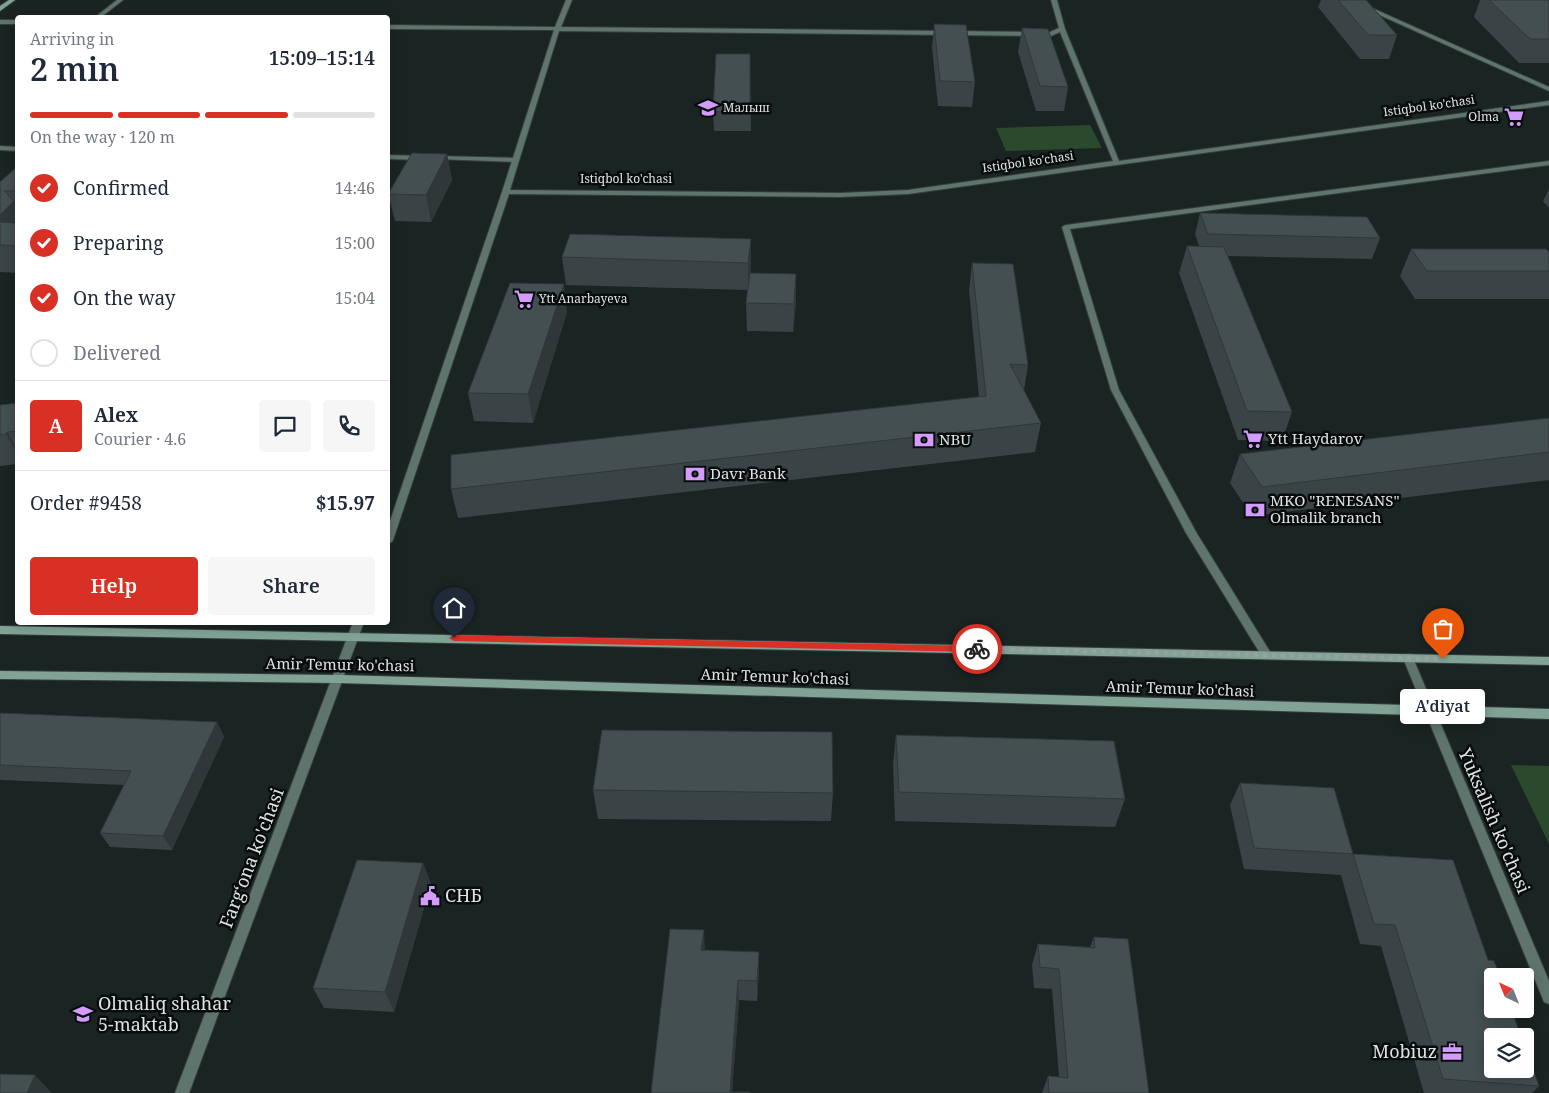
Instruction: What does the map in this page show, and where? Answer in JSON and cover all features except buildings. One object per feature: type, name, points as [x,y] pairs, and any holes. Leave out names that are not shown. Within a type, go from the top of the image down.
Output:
[{"type":"main road","points":[[0,10],[12,0]]},
{"type":"main road","name":"Amir Temur ko'chasi","points":[[0,630],[1549,661]]},
{"type":"main road","name":"Amir Temur ko'chasi","points":[[0,675],[338,680],[1549,714]]},
{"type":"street","points":[[100,15],[120,0]]},
{"type":"street","points":[[390,534],[506,192],[557,29],[569,0]]},
{"type":"street","points":[[1054,0],[1062,28],[1117,163]]},
{"type":"street","points":[[1349,0],[1547,90]]},
{"type":"street","points":[[0,22],[15,22]]},
{"type":"street","points":[[390,27],[1051,34],[1062,28]]},
{"type":"street","name":"Istiqbol ko'chasi","points":[[506,192],[830,194],[898,192],[1549,103]]},
{"type":"street","points":[[0,148],[15,149]]},
{"type":"street","points":[[390,157],[516,160]]},
{"type":"street","points":[[1267,655],[1191,533],[1115,390],[1066,227],[1549,163]]},
{"type":"street","points":[[354,636],[358,625]]},
{"type":"street","name":"Farg‘ona ko'chasi","points":[[182,1093],[354,636]]},
{"type":"street","name":"Yuksalish ko'chasi","points":[[1408,658],[1549,997]]},
{"type":"green space","points":[[1090,125],[1102,148],[1006,151],[996,128]]},
{"type":"green space","points":[[1511,765],[1549,766],[1549,844]]},
{"type":"way so far","points":[[977,649],[1443,659]]},
{"type":"place","name":"Малыш","points":[[708,108]]},
{"type":"place","name":"Olma","points":[[1514,117]]},
{"type":"place","name":"Ytt Anarbayeva","points":[[524,299]]},
{"type":"place","name":"Ytt Haydarov","points":[[1253,439]]},
{"type":"place","name":"NBU","points":[[924,440]]},
{"type":"place","name":"Davr Bank","points":[[695,474]]},
{"type":"place","name":"MKO \"RENESANS\" Olmalik branch","points":[[1255,510]]},
{"type":"place","name":"A'diyat","points":[[1443,659]]},
{"type":"place","name":"СНБ","points":[[430,896]]},
{"type":"place","name":"Olmaliq shahar 5-maktab","points":[[83,1014]]},
{"type":"place","name":"Mobiuz","points":[[1452,1052]]},
{"type":"route","points":[[454,638],[977,649]]}]
